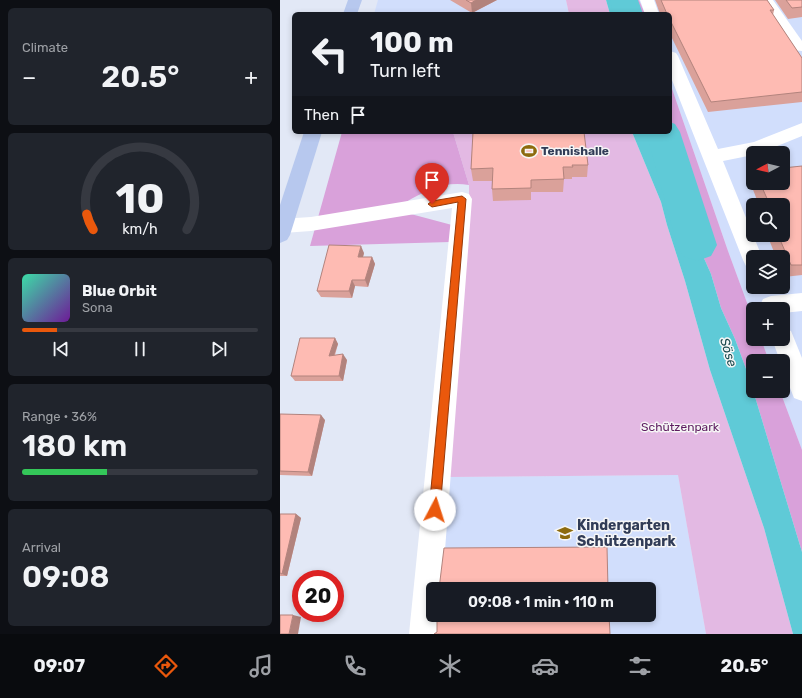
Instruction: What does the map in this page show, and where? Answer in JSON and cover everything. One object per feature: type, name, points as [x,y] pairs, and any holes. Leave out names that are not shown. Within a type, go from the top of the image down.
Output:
[{"type":"main road","points":[[351,12],[355,0]]},
{"type":"main road","points":[[282,230],[312,134]]},
{"type":"lane","points":[[647,0],[651,12]]},
{"type":"lane","points":[[766,0],[797,47],[802,46]]},
{"type":"lane","points":[[672,61],[749,250]]},
{"type":"lane","points":[[712,156],[736,153],[759,147],[802,129]]},
{"type":"lane","points":[[282,230],[462,199],[424,634]]},
{"type":"lane","points":[[769,300],[802,302]]},
{"type":"lane","points":[[786,346],[802,390]]},
{"type":"shaded area","points":[[378,0],[566,0],[569,12],[375,12]]},
{"type":"shaded area","points":[[624,0],[639,0],[644,12],[627,12]]},
{"type":"shaded area","points":[[639,0],[802,0],[802,450],[783,398],[790,398],[790,354],[766,354],[764,346],[790,346],[790,302],[747,302],[672,89],[672,12],[644,12]]},
{"type":"shaded area","points":[[672,89],[747,302],[746,346],[764,346],[766,354],[746,354],[746,369],[721,308],[711,274],[699,247],[664,134],[672,134]]},
{"type":"shaded area","points":[[341,134],[454,134],[469,185],[444,185],[429,190],[406,202],[407,213],[452,225],[450,242],[310,246]]},
{"type":"shaded area","points":[[755,398],[783,398],[802,450],[802,552]]},
{"type":"shaded area","name":"Kindergarten Schützenpark","points":[[678,475],[706,634],[434,634],[435,622],[656,622],[656,582],[439,582],[447,477]]},
{"type":"green space","points":[[566,0],[606,0],[609,12],[569,12]]},
{"type":"green space","name":"Schützenpark","points":[[454,134],[633,134],[661,202],[710,370],[764,528],[793,634],[706,634],[678,475],[447,477],[469,202],[469,185]]},
{"type":"water","points":[[606,0],[624,0],[627,12],[609,12]]},
{"type":"water","points":[[633,134],[664,134],[699,247],[711,274],[721,308],[746,369],[746,398],[755,398],[802,552],[802,634],[793,634],[764,528],[710,370],[685,281],[661,202]]},
{"type":"building","points":[[466,0],[476,0],[471,3]]},
{"type":"building","points":[[661,0],[767,0],[774,10],[770,10],[802,58],[802,92],[711,102],[672,24],[672,12],[666,12]]},
{"type":"building","points":[[786,0],[802,0],[802,7],[792,8]]},
{"type":"building","name":"Tennishalle","points":[[473,134],[584,134],[588,165],[572,165],[573,167],[563,167],[564,179],[531,180],[531,188],[492,189],[493,168],[471,169]]},
{"type":"building","points":[[802,166],[802,265],[791,265],[790,250],[784,250],[781,242],[790,242],[790,198],[767,198],[763,190],[790,190],[790,167]]},
{"type":"building","points":[[329,245],[361,246],[358,257],[372,257],[365,280],[352,280],[349,291],[317,291]]},
{"type":"building","points":[[300,338],[335,338],[329,356],[343,354],[339,376],[291,376]]},
{"type":"building","points":[[280,414],[321,415],[308,472],[280,471]]},
{"type":"building","points":[[280,514],[296,514],[282,574],[280,573]]},
{"type":"building","name":"Kindergarten Schützenpark","points":[[607,547],[608,582],[440,582],[444,548]]},
{"type":"building","points":[[280,615],[292,615],[289,634],[280,634]]},
{"type":"building","points":[[437,622],[609,622],[610,634],[434,634],[437,632]]},
{"type":"waterway","name":"Söse","points":[[624,0],[627,12]]},
{"type":"waterway","name":"Söse","points":[[664,134],[697,245]]},
{"type":"place","name":"Tennishalle","points":[[529,151]]},
{"type":"place","name":"Kindergarten Schützenpark","points":[[565,533]]},
{"type":"route","points":[[432,204],[462,199],[435,510]]}]
